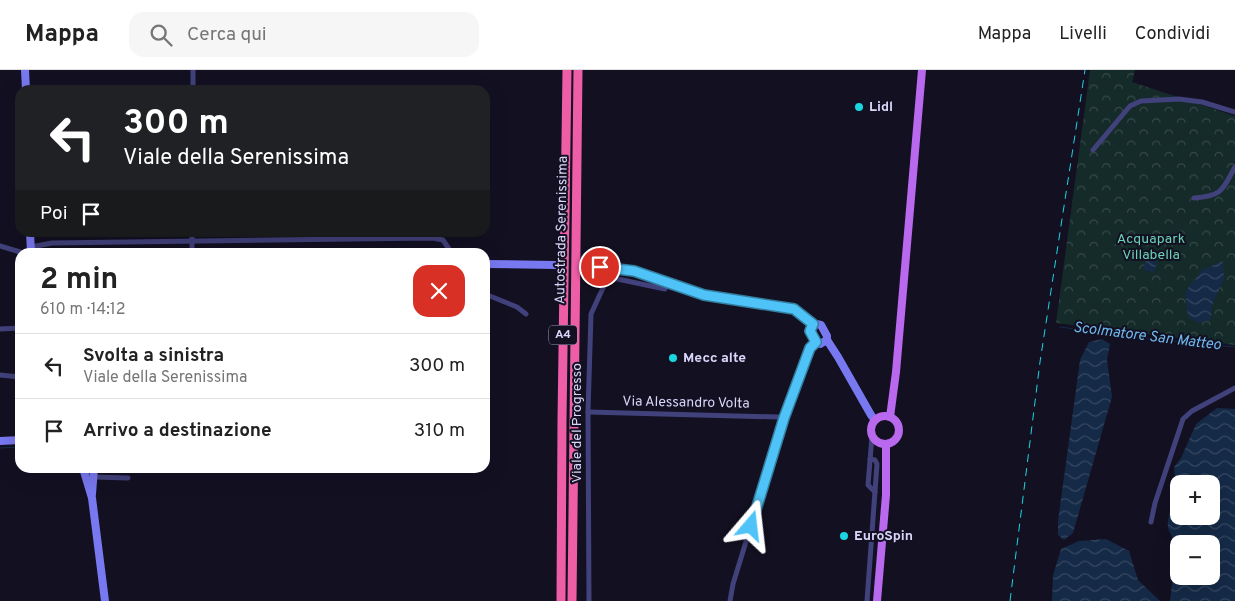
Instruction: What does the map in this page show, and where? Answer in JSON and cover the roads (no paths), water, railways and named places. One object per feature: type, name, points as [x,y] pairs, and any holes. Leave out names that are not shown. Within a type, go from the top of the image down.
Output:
[{"type":"highway","name":"Autostrada Serenissima","points":[[561,601],[567,70]]},
{"type":"highway","name":"Autostrada Serenissima","points":[[572,601],[579,73]]},
{"type":"main road","points":[[890,418],[896,372],[922,70]]},
{"type":"main road","points":[[881,417],[890,418],[895,421],[898,431],[894,440],[886,444],[878,442],[872,436],[871,429],[876,420],[881,417]]},
{"type":"main road","points":[[877,601],[885,499],[886,444]]},
{"type":"street","points":[[26,70],[26,85]]},
{"type":"street","points":[[193,70],[193,85]]},
{"type":"street","points":[[1093,150],[1130,106],[1141,101],[1179,99],[1202,102],[1235,112]]},
{"type":"street","points":[[1194,198],[1213,197],[1222,190],[1235,167]]},
{"type":"street","points":[[192,237],[192,248]]},
{"type":"street","points":[[34,248],[52,243],[439,238],[445,242],[449,248]]},
{"type":"street","points":[[0,246],[15,250]]},
{"type":"street","points":[[490,264],[555,265]]},
{"type":"street","points":[[583,266],[634,271],[704,295],[794,309],[813,324],[821,326],[827,336],[826,340],[838,357],[871,415],[876,420]]},
{"type":"street","name":"Viale del Progresso","points":[[589,601],[588,412],[591,314],[608,277],[665,289]]},
{"type":"street","points":[[490,296],[518,308],[526,314]]},
{"type":"street","points":[[813,324],[810,331],[816,342],[820,344],[826,340]]},
{"type":"street","points":[[0,329],[15,328]]},
{"type":"street","points":[[730,601],[733,584],[784,418],[810,348],[816,342]]},
{"type":"street","points":[[0,375],[15,376]]},
{"type":"street","points":[[1151,522],[1155,503],[1184,419],[1192,411],[1235,388]]},
{"type":"street","name":"Via Alessandro Volta","points":[[588,412],[778,416],[784,418]]},
{"type":"street","points":[[867,601],[877,464],[876,460],[870,459],[872,436]]},
{"type":"street","points":[[0,441],[15,440]]},
{"type":"street","points":[[87,473],[90,476],[128,478]]},
{"type":"street","points":[[92,473],[90,476],[92,498],[105,601]]},
{"type":"water","points":[[1149,252],[1159,255],[1154,273],[1143,269]]},
{"type":"water","points":[[1223,261],[1224,279],[1212,305],[1211,320],[1198,323],[1188,317],[1185,292],[1202,270]]},
{"type":"water","points":[[1102,339],[1110,344],[1107,360],[1112,397],[1073,533],[1064,540],[1058,535],[1058,521],[1080,360],[1089,342]]},
{"type":"water","points":[[1217,408],[1235,409],[1235,601],[1170,601],[1172,585],[1220,585],[1220,535],[1171,535],[1168,528],[1170,512],[1170,525],[1220,525],[1220,475],[1175,475],[1174,467],[1181,458],[1196,424]]},
{"type":"water","points":[[1106,539],[1129,551],[1138,580],[1160,601],[1052,601],[1053,575],[1061,549],[1079,541]]},
{"type":"waterway","name":"Scolmatore San Matteo","points":[[1060,327],[1151,339],[1235,347]]},
{"type":"waterway","name":"Scolmatore San Matteo","points":[[0,448],[15,447]]},
{"type":"railway","points":[[1010,601],[1040,362],[1085,70]]},
{"type":"place","name":"Lidl","points":[[859,107]]},
{"type":"place","name":"Mecc alte","points":[[673,358]]},
{"type":"place","name":"EuroSpin","points":[[844,536]]},
{"type":"park label","name":"Acquapark Villabella","points":[[1151,247]]}]
